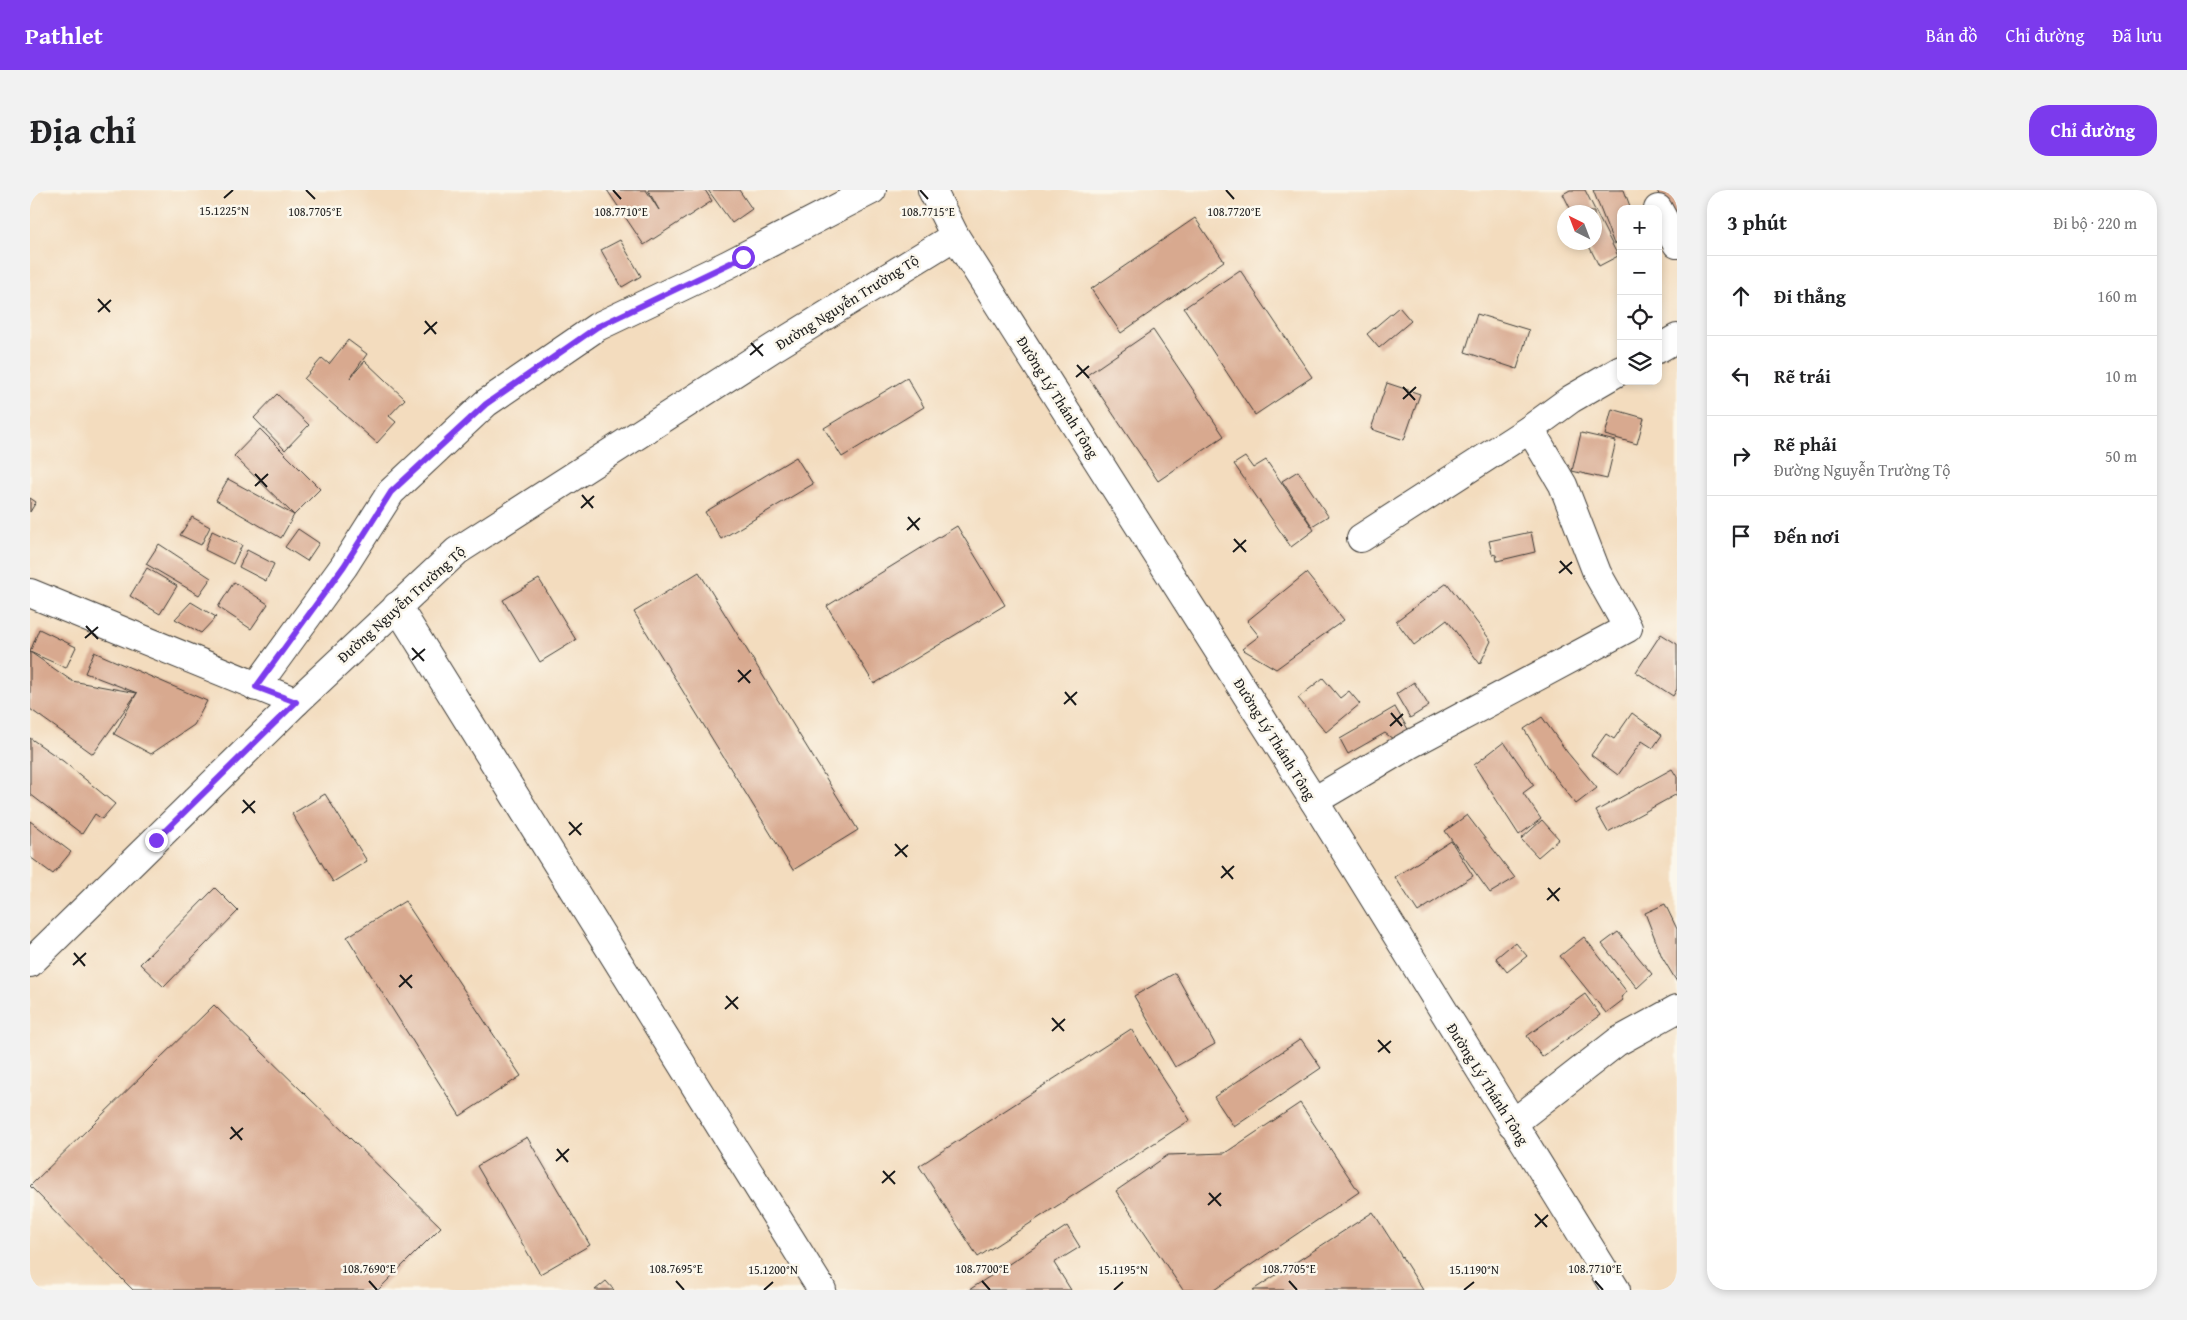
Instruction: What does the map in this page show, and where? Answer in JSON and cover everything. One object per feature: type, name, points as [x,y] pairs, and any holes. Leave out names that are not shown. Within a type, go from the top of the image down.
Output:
[{"type":"street","points":[[256,687],[344,566],[391,492],[486,404],[597,327],[727,265],[872,190]]},
{"type":"street","name":"Đường Lý Thánh Tông","points":[[932,190],[955,236],[1314,800],[1616,1290]]},
{"type":"street","points":[[1649,190],[1656,205]]},
{"type":"street","points":[[1662,216],[1677,244]]},
{"type":"street","name":"Đường Nguyễn Trường Tộ","points":[[30,963],[296,702],[457,551],[773,348],[955,236]]},
{"type":"street","points":[[1662,347],[1677,338]]},
{"type":"street","points":[[1361,538],[1530,428],[1571,399],[1617,372]]},
{"type":"street","points":[[1314,800],[1409,745],[1628,628],[1597,573],[1562,485],[1530,428]]},
{"type":"street","points":[[30,593],[296,702]]},
{"type":"street","points":[[397,606],[822,1290]]},
{"type":"street","points":[[1512,1124],[1617,1042],[1677,1009]]},
{"type":"building","points":[[607,190],[646,190],[659,210],[648,190],[705,190],[712,201],[644,245]]},
{"type":"building","points":[[708,190],[739,190],[752,209],[732,223]]},
{"type":"building","points":[[1570,190],[1585,190],[1592,205],[1568,205],[1563,194]]},
{"type":"building","points":[[1593,190],[1624,190],[1630,205],[1617,205],[1617,243],[1614,244],[1602,213],[1602,205],[1599,205]]},
{"type":"building","points":[[1657,190],[1677,190],[1677,235]]},
{"type":"building","points":[[1195,218],[1224,261],[1121,333],[1091,289]]},
{"type":"building","points":[[1602,224],[1617,257],[1599,266],[1591,250],[1602,250]]},
{"type":"building","points":[[620,240],[641,276],[622,287],[601,250]]},
{"type":"building","points":[[1240,270],[1312,377],[1255,415],[1184,308]]},
{"type":"building","points":[[1399,307],[1411,321],[1379,348],[1367,334]]},
{"type":"building","points":[[1477,314],[1529,330],[1517,369],[1465,352]]},
{"type":"building","points":[[1153,330],[1224,436],[1158,481],[1087,375]]},
{"type":"building","points":[[348,340],[367,354],[350,378],[365,361],[405,399],[389,416],[396,422],[377,443],[304,379],[322,358],[329,364]]},
{"type":"building","points":[[907,378],[924,407],[842,457],[824,428]]},
{"type":"building","points":[[1387,383],[1420,394],[1404,440],[1371,429]]},
{"type":"building","points":[[277,394],[309,425],[285,450],[254,418]]},
{"type":"building","points":[[1612,409],[1644,418],[1637,444],[1605,435]]},
{"type":"building","points":[[260,429],[320,489],[294,515],[234,456]]},
{"type":"building","points":[[1581,433],[1616,441],[1607,479],[1572,471]]},
{"type":"building","points":[[796,457],[813,484],[721,539],[705,512]]},
{"type":"building","points":[[1245,457],[1253,468],[1266,460],[1314,530],[1291,547],[1234,464]]},
{"type":"building","points":[[1298,471],[1328,516],[1312,526],[1282,481]]},
{"type":"building","points":[[228,479],[294,515],[281,538],[216,500]]},
{"type":"building","points":[[30,498],[36,502],[30,512]]},
{"type":"building","points":[[192,517],[210,527],[201,545],[180,535]]},
{"type":"building","points":[[957,526],[1005,605],[874,684],[827,606]]},
{"type":"building","points":[[298,529],[319,543],[307,561],[285,547]]},
{"type":"building","points":[[212,531],[242,545],[233,564],[205,550]]},
{"type":"building","points":[[1531,532],[1535,552],[1497,561],[1496,555],[1492,554],[1489,541]]},
{"type":"building","points":[[159,544],[211,578],[199,595],[146,564]]},
{"type":"building","points":[[247,550],[274,564],[266,581],[239,567]]},
{"type":"building","points":[[147,568],[177,586],[160,614],[130,596]]},
{"type":"building","points":[[699,572],[858,830],[793,870],[634,612]]},
{"type":"building","points":[[1306,573],[1344,620],[1276,669],[1242,649],[1259,636],[1247,621]]},
{"type":"building","points":[[539,579],[576,640],[540,662],[503,600]]},
{"type":"building","points":[[234,582],[268,604],[251,629],[218,607]]},
{"type":"building","points":[[1447,583],[1491,641],[1480,664],[1447,620],[1414,645],[1396,621]]},
{"type":"building","points":[[191,602],[216,617],[201,633],[175,619]]},
{"type":"building","points":[[39,629],[76,647],[66,668],[30,652]]},
{"type":"building","points":[[1661,634],[1677,644],[1677,689],[1673,696],[1636,672]]},
{"type":"building","points":[[30,652],[72,681],[137,693],[93,754],[30,709]]},
{"type":"building","points":[[94,652],[207,701],[194,725],[151,754],[114,734],[137,693],[85,673]]},
{"type":"building","points":[[1323,678],[1340,698],[1349,691],[1360,704],[1326,732],[1298,698]]},
{"type":"building","points":[[1414,682],[1429,706],[1410,718],[1396,694]]},
{"type":"building","points":[[1395,707],[1409,731],[1393,739],[1385,733],[1348,754],[1340,739]]},
{"type":"building","points":[[1632,713],[1662,735],[1653,748],[1642,741],[1618,775],[1591,755],[1606,734],[1614,739]]},
{"type":"building","points":[[1542,717],[1567,752],[1597,788],[1576,804],[1547,767],[1524,729]]},
{"type":"building","points":[[30,738],[63,761],[115,804],[102,819],[95,814],[82,834],[30,794]]},
{"type":"building","points":[[1504,742],[1534,785],[1523,793],[1541,819],[1519,835],[1474,765]]},
{"type":"building","points":[[1672,769],[1677,777],[1677,794],[1608,832],[1596,811]]},
{"type":"building","points":[[325,794],[367,861],[333,882],[292,814]]},
{"type":"building","points":[[1467,815],[1515,878],[1490,893],[1445,831]]},
{"type":"building","points":[[1542,820],[1559,839],[1538,857],[1521,839]]},
{"type":"building","points":[[30,821],[71,852],[53,874],[30,857]]},
{"type":"building","points":[[1451,841],[1473,876],[1418,912],[1395,877]]},
{"type":"building","points":[[215,888],[238,911],[164,987],[140,964]]},
{"type":"building","points":[[405,901],[521,1076],[460,1116],[347,937]]},
{"type":"building","points":[[1665,904],[1677,929],[1677,982],[1662,957],[1645,913]]},
{"type":"building","points":[[1618,932],[1652,974],[1637,988],[1602,944]]},
{"type":"building","points":[[1584,937],[1627,992],[1621,997],[1623,1000],[1606,1013],[1560,956]]},
{"type":"building","points":[[1515,942],[1527,956],[1507,972],[1496,958]]},
{"type":"building","points":[[1175,973],[1215,1044],[1175,1067],[1134,996]]},
{"type":"building","points":[[1585,994],[1600,1015],[1542,1057],[1527,1036]]},
{"type":"building","points":[[214,1005],[441,1227],[378,1290],[133,1290],[30,1186]]},
{"type":"building","points":[[1131,1029],[1190,1120],[978,1257],[919,1166]]},
{"type":"building","points":[[1301,1039],[1321,1068],[1234,1127],[1214,1097]]},
{"type":"building","points":[[1300,1103],[1359,1192],[1214,1290],[1183,1290],[1116,1191],[1168,1155],[1225,1153]]},
{"type":"building","points":[[527,1137],[590,1245],[540,1274],[477,1166]]},
{"type":"building","points":[[1373,1212],[1423,1290],[1253,1290]]},
{"type":"building","points":[[1067,1226],[1080,1247],[1054,1263],[1071,1290],[969,1290]]},
{"type":"building","points":[[606,1281],[614,1290],[595,1290]]},
{"type":"route","points":[[156,840],[296,702],[256,687],[344,566],[391,492],[486,404],[597,327],[743,257]]}]
